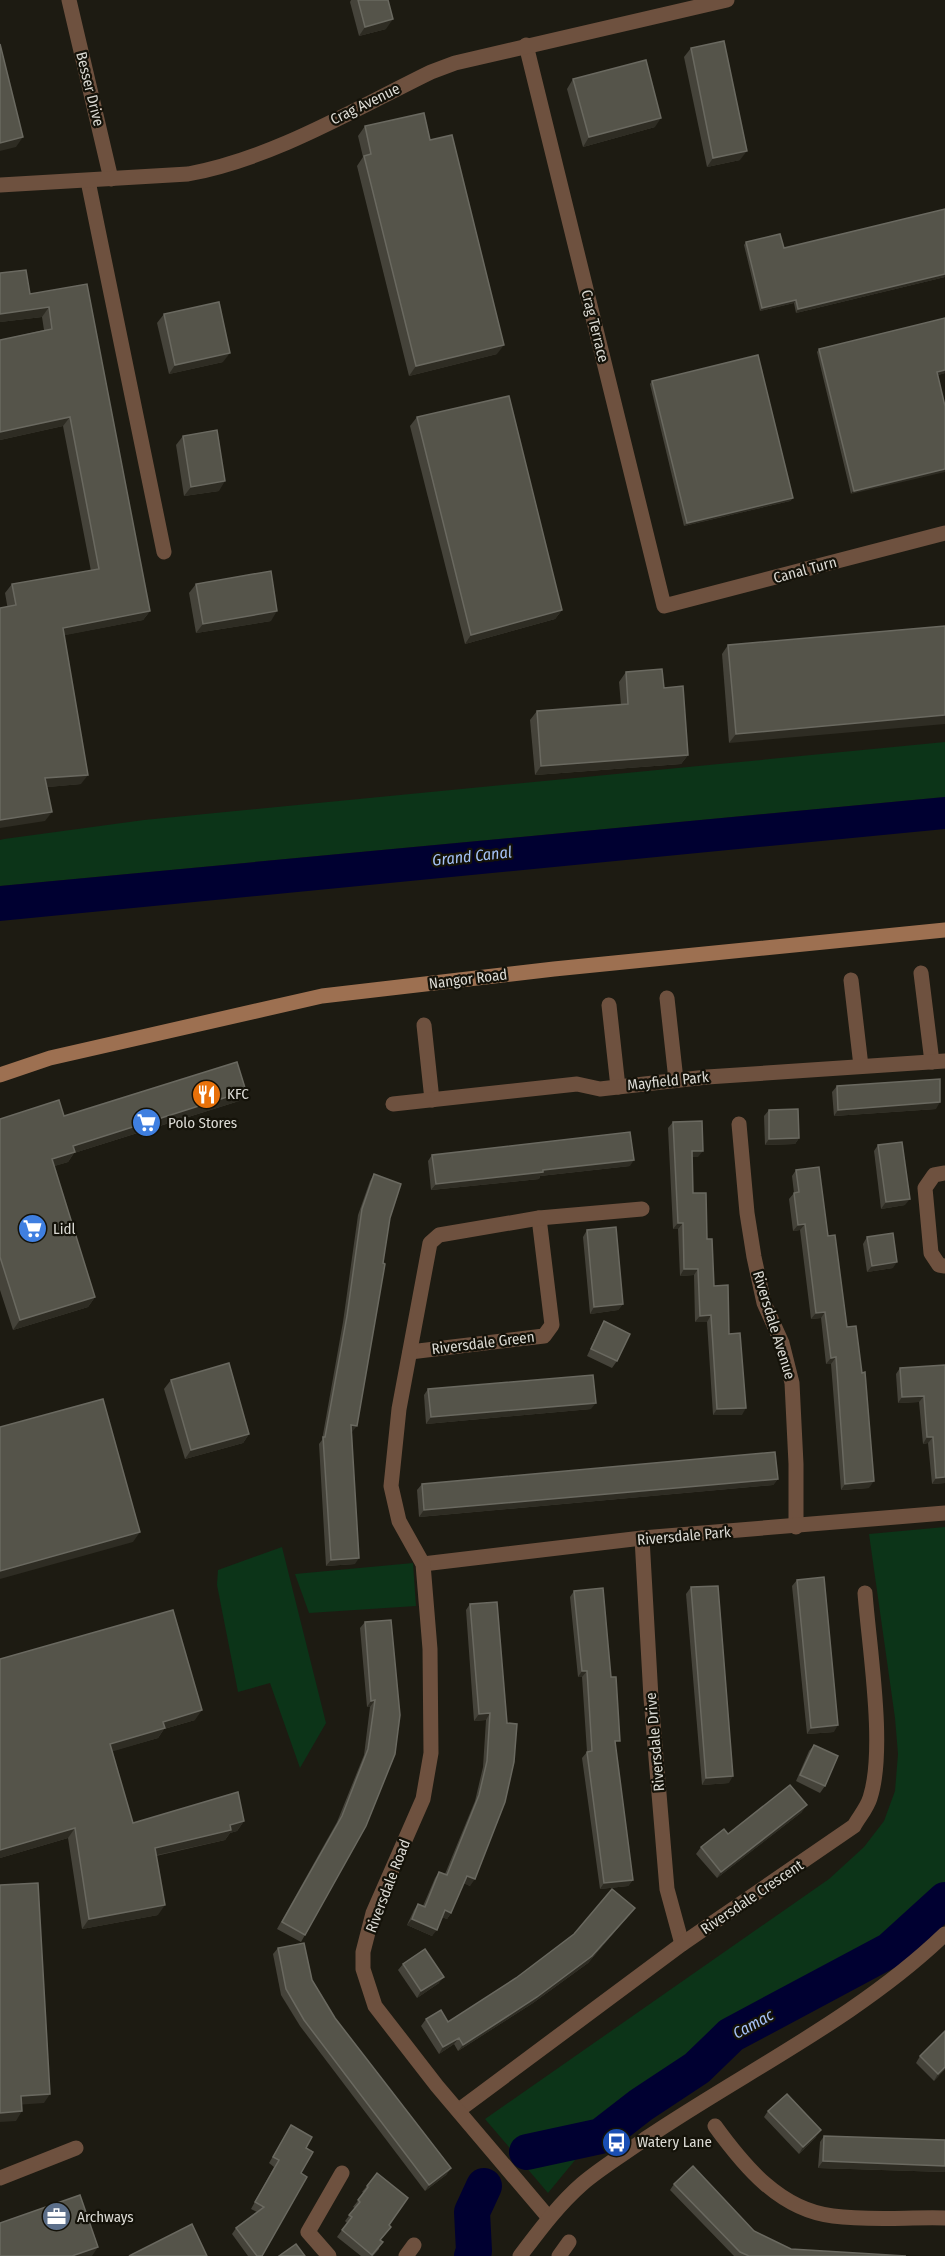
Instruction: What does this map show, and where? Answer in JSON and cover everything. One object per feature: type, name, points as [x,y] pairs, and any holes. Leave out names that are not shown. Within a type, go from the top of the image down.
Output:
[{"type":"main road","name":"Nangor Road","points":[[0,1075],[50,1058],[322,996],[554,969],[945,930]]},
{"type":"street","name":"Besser Drive","points":[[69,0],[111,179]]},
{"type":"street","name":"Crag Avenue","points":[[0,185],[188,174],[224,166],[265,152],[431,72],[525,45],[727,0]]},
{"type":"street","name":"Crag Terrace","points":[[525,45],[664,606]]},
{"type":"street","points":[[88,181],[164,552]]},
{"type":"street","name":"Canal Turn","points":[[664,606],[945,533]]},
{"type":"street","points":[[921,973],[939,1061]]},
{"type":"street","points":[[851,980],[861,1066]]},
{"type":"street","points":[[667,998],[676,1080]]},
{"type":"street","points":[[609,1005],[618,1087]]},
{"type":"street","points":[[424,1025],[432,1100]]},
{"type":"street","name":"Mayfield Park","points":[[393,1104],[577,1084],[600,1089],[676,1080],[939,1061]]},
{"type":"street","name":"Riversdale Avenue","points":[[739,1124],[747,1213],[754,1257],[764,1303],[782,1342],[792,1383],[796,1527]]},
{"type":"street","points":[[945,1173],[934,1175],[925,1188],[931,1253],[939,1265],[945,1266]]},
{"type":"street","name":"Riversdale Green","points":[[423,1564],[399,1521],[392,1486],[399,1409],[430,1243],[439,1235],[539,1218],[642,1209]]},
{"type":"street","name":"Riversdale Green","points":[[410,1352],[544,1336],[552,1324],[539,1218]]},
{"type":"street","name":"Riversdale Park","points":[[423,1564],[642,1538],[945,1513]]},
{"type":"street","name":"Riversdale Drive","points":[[642,1538],[651,1698],[667,1889],[682,1944]]},
{"type":"street","name":"Riversdale Road","points":[[423,1564],[430,1649],[431,1753],[423,1799],[374,1913],[363,1952],[363,1969],[375,2006],[549,2218]]},
{"type":"street","name":"Riversdale Crescent","points":[[459,2110],[682,1944],[854,1826],[869,1800],[875,1778],[876,1746],[865,1593]]},
{"type":"street","points":[[520,2256],[549,2218],[582,2184],[708,2096],[858,2004],[895,1978],[945,1934]]},
{"type":"street","points":[[715,2126],[743,2163],[769,2187],[800,2206],[832,2216],[945,2218]]},
{"type":"street","points":[[0,2178],[76,2148]]},
{"type":"street","points":[[329,2256],[308,2232],[342,2173]]},
{"type":"street","points":[[559,2256],[569,2242]]},
{"type":"green space","points":[[945,742],[945,797],[0,886],[0,840],[4,839],[144,820]]},
{"type":"green space","points":[[945,1527],[945,1888],[889,1943],[728,2031],[691,2065],[637,2098],[599,2131],[548,2193],[485,2119],[829,1879],[864,1847],[884,1821],[895,1791],[898,1754],[869,1534]]},
{"type":"green space","points":[[282,1547],[326,1723],[300,1768],[270,1683],[238,1692],[217,1585],[218,1570]]},
{"type":"green space","points":[[413,1563],[416,1606],[309,1613],[295,1574]]},
{"type":"water","name":"Grand Canal","points":[[945,797],[945,829],[0,921],[0,886]]},
{"type":"building","points":[[358,0],[388,0],[393,19],[365,27]]},
{"type":"building","points":[[724,41],[747,151],[713,158],[691,48]]},
{"type":"building","points":[[0,44],[23,137],[0,143]]},
{"type":"building","points":[[646,60],[661,118],[589,137],[573,79]]},
{"type":"building","points":[[424,113],[430,140],[452,135],[504,345],[416,366],[364,156],[371,154],[365,126]]},
{"type":"building","points":[[945,209],[945,274],[798,309],[796,300],[762,308],[746,242],[780,234],[784,248]]},
{"type":"building","points":[[26,270],[30,294],[87,284],[150,611],[63,628],[88,775],[45,778],[52,812],[0,820],[0,608],[16,605],[12,584],[99,569],[70,417],[0,432],[0,340],[52,329],[49,307],[0,314],[0,273]]},
{"type":"building","points":[[219,302],[230,353],[175,365],[164,314]]},
{"type":"building","points":[[945,318],[945,370],[937,372],[945,406],[945,469],[854,491],[819,349]]},
{"type":"building","points":[[758,355],[793,498],[687,523],[652,381]]},
{"type":"building","points":[[509,396],[562,610],[471,635],[417,417]]},
{"type":"building","points":[[217,430],[225,481],[191,487],[183,436]]},
{"type":"building","points":[[271,571],[277,611],[203,624],[196,584]]},
{"type":"building","points":[[945,626],[945,715],[736,734],[728,645]]},
{"type":"building","points":[[662,669],[664,688],[683,686],[688,755],[541,766],[537,711],[628,704],[626,672]]},
{"type":"building","name":"Lidl","points":[[237,1062],[246,1091],[73,1146],[75,1152],[52,1159],[95,1297],[20,1320],[0,1257],[0,1119],[59,1100],[64,1116]]},
{"type":"building","points":[[940,1079],[940,1102],[838,1110],[837,1086]]},
{"type":"building","points":[[798,1109],[799,1138],[769,1139],[769,1110]]},
{"type":"building","points":[[702,1121],[703,1151],[692,1151],[693,1193],[706,1193],[707,1239],[712,1239],[714,1286],[728,1285],[729,1334],[740,1333],[746,1408],[717,1409],[711,1315],[700,1316],[698,1269],[684,1269],[683,1223],[678,1223],[673,1122]]},
{"type":"building","points":[[630,1132],[634,1160],[436,1184],[432,1155]]},
{"type":"building","points":[[902,1142],[910,1199],[886,1202],[878,1145]]},
{"type":"building","points":[[819,1167],[828,1236],[835,1235],[847,1327],[856,1326],[862,1373],[865,1372],[874,1481],[845,1484],[836,1357],[831,1358],[825,1312],[816,1313],[805,1224],[798,1225],[794,1193],[799,1192],[796,1170]]},
{"type":"building","points":[[374,1174],[401,1184],[390,1218],[383,1263],[385,1264],[357,1426],[351,1425],[359,1558],[331,1560],[323,1437],[325,1437],[347,1316],[362,1209]]},
{"type":"building","points":[[616,1227],[623,1304],[594,1307],[587,1230]]},
{"type":"building","points":[[893,1233],[897,1262],[872,1266],[867,1237]]},
{"type":"building","points":[[604,1321],[630,1334],[617,1361],[591,1349]]},
{"type":"building","points":[[229,1363],[249,1434],[191,1450],[171,1380]]},
{"type":"building","points":[[945,1365],[945,1477],[936,1478],[933,1437],[927,1437],[924,1396],[902,1397],[900,1368]]},
{"type":"building","points":[[593,1375],[596,1403],[431,1417],[428,1389]]},
{"type":"building","points":[[103,1399],[140,1532],[0,1571],[0,1427]]},
{"type":"building","points":[[775,1452],[778,1479],[424,1510],[422,1484]]},
{"type":"building","points":[[824,1577],[838,1725],[811,1728],[797,1580]]},
{"type":"building","points":[[718,1586],[733,1776],[706,1778],[691,1587]]},
{"type":"building","points":[[603,1588],[611,1677],[616,1677],[620,1741],[615,1741],[633,1880],[604,1883],[587,1752],[592,1751],[587,1671],[582,1671],[574,1591]]},
{"type":"building","points":[[497,1602],[507,1723],[517,1724],[514,1762],[505,1802],[475,1879],[467,1876],[451,1913],[445,1910],[437,1930],[412,1919],[418,1904],[425,1907],[439,1872],[447,1875],[479,1795],[487,1761],[490,1713],[479,1714],[470,1604]]},
{"type":"building","points":[[173,1610],[202,1710],[163,1722],[165,1728],[110,1744],[133,1823],[238,1792],[244,1821],[230,1825],[231,1830],[155,1848],[165,1905],[89,1919],[75,1828],[0,1850],[0,1659]]},
{"type":"building","points":[[391,1620],[400,1715],[395,1754],[366,1826],[305,1935],[282,1922],[342,1816],[368,1749],[375,1700],[371,1701],[365,1622]]},
{"type":"building","points":[[814,1745],[838,1756],[825,1786],[800,1775]]},
{"type":"building","points":[[790,1785],[807,1805],[721,1872],[701,1847],[724,1829],[728,1834]]},
{"type":"building","points":[[38,1883],[50,2094],[21,2096],[22,2111],[0,2113],[0,1885]]},
{"type":"building","points":[[612,1889],[635,1908],[592,1956],[537,1997],[463,2045],[459,2038],[443,2047],[426,2019],[441,2010],[448,2022],[516,1978],[574,1934]]},
{"type":"building","points":[[304,1943],[312,1980],[335,2018],[451,2168],[429,2185],[304,2020],[286,1989],[278,1948]]},
{"type":"building","points":[[425,1949],[444,1977],[421,1991],[403,1964]]},
{"type":"building","points":[[945,2031],[945,2067],[938,2074],[920,2056]]},
{"type":"building","points":[[787,2094],[821,2130],[803,2147],[768,2111]]},
{"type":"building","points":[[291,2125],[312,2137],[306,2148],[313,2152],[301,2173],[307,2177],[262,2256],[257,2256],[236,2228],[264,2207],[255,2202],[279,2160],[273,2157]]},
{"type":"building","points":[[824,2136],[945,2140],[945,2166],[823,2161]]},
{"type":"building","points":[[693,2166],[754,2231],[791,2249],[906,2256],[749,2256],[740,2252],[674,2184]]},
{"type":"building","points":[[377,2173],[408,2198],[389,2225],[391,2227],[380,2240],[383,2242],[372,2255],[342,2230],[352,2217],[349,2215],[360,2202],[358,2200]]},
{"type":"building","points":[[80,2195],[98,2247],[72,2256],[0,2256],[0,2223]]},
{"type":"building","points":[[192,2224],[207,2256],[129,2256]]},
{"type":"building","points":[[296,2244],[305,2256],[279,2256]]},
{"type":"waterway","name":"Camac","points":[[527,2152],[601,2136],[641,2105],[697,2068],[731,2035],[890,1950],[945,1900]]},
{"type":"waterway","name":"Camac","points":[[472,2256],[474,2251],[472,2212],[484,2186]]},
{"type":"place","name":"KFC","points":[[206,1094]]},
{"type":"place","name":"Polo Stores","points":[[147,1123]]},
{"type":"place","name":"Lidl","points":[[32,1229]]},
{"type":"place","name":"Watery Lane","points":[[616,2142]]},
{"type":"place","name":"Archways","points":[[56,2217]]}]
